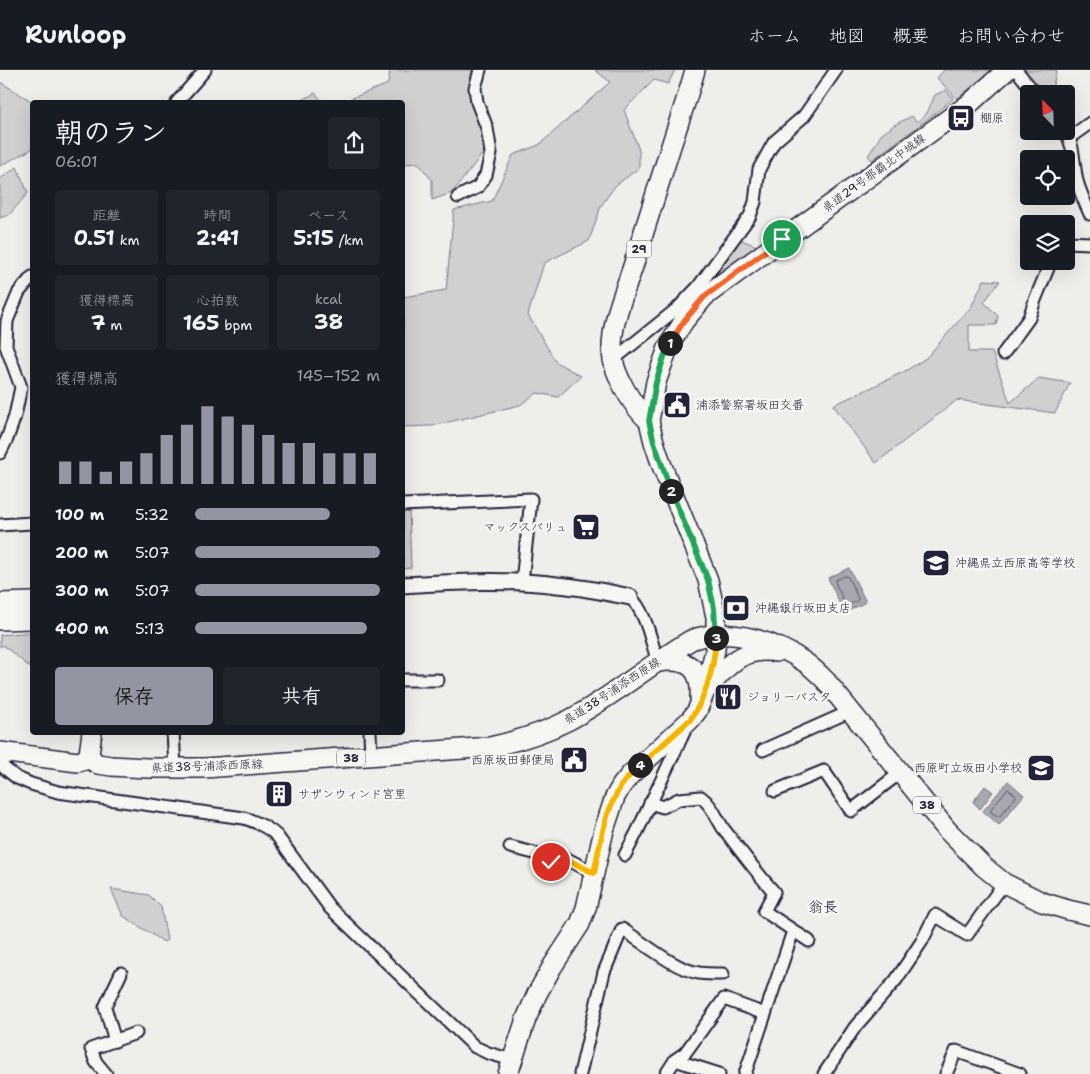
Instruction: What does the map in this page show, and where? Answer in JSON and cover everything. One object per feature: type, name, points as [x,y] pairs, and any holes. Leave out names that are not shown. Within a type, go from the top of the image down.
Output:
[{"type":"main road","name":"県道29号那覇北中城線","points":[[649,421],[641,414],[629,397],[613,360],[614,329],[695,70]]},
{"type":"main road","name":"県道29号那覇北中城線","points":[[510,1067],[531,1006],[552,967],[580,924],[586,908],[604,830],[615,797],[622,785],[640,764],[690,720],[703,696],[713,660],[716,634],[714,608],[708,580],[662,466],[649,421],[656,382],[664,357],[683,312],[702,292],[761,254],[961,110],[1007,70]]},
{"type":"main road","points":[[0,603],[30,602]]},
{"type":"main road","points":[[0,620],[30,619]]},
{"type":"main road","name":"県道38号浦添西原線","points":[[89,754],[98,764],[174,768],[215,767],[490,747],[526,738],[549,730],[569,720],[690,640],[716,634],[728,634],[751,638],[792,654],[806,663],[826,681],[947,830],[965,849],[1004,883],[1042,902],[1090,916]]},
{"type":"main road","points":[[703,696],[733,661],[746,654],[768,650],[792,654]]},
{"type":"main road","points":[[658,662],[676,661],[691,666],[699,680],[703,696]]},
{"type":"main road","points":[[1,752],[78,762],[85,760],[89,754],[92,735]]},
{"type":"street","points":[[179,100],[205,70]]},
{"type":"street","points":[[458,197],[478,187],[486,175],[491,153],[487,128],[477,102],[475,88],[480,70]]},
{"type":"street","points":[[702,292],[750,216],[755,202],[759,168],[774,142],[804,116],[836,70]]},
{"type":"street","points":[[1016,70],[1028,85]]},
{"type":"street","points":[[1075,130],[1090,123]]},
{"type":"street","points":[[1069,140],[1074,156],[1079,188],[1090,214]]},
{"type":"street","points":[[1075,242],[1090,243]]},
{"type":"street","points":[[1003,354],[1029,318],[1047,270]]},
{"type":"street","points":[[0,453],[7,439],[21,387],[6,360],[7,321],[19,292],[30,279]]},
{"type":"street","points":[[613,360],[683,312]]},
{"type":"street","points":[[405,505],[530,499],[522,582]]},
{"type":"street","points":[[0,525],[30,523]]},
{"type":"street","points":[[405,585],[522,582],[556,584],[630,597],[637,604],[644,620],[658,662]]},
{"type":"street","points":[[405,680],[438,680]]},
{"type":"street","points":[[763,750],[851,712]]},
{"type":"street","points":[[625,855],[690,720]]},
{"type":"street","points":[[174,735],[174,768]]},
{"type":"street","points":[[370,735],[371,756]]},
{"type":"street","points":[[1,752],[4,767],[17,778],[58,792],[244,818],[270,829],[278,836],[330,908],[474,1047],[488,1053],[510,1067]]},
{"type":"street","points":[[775,791],[824,771],[851,811],[901,772]]},
{"type":"street","points":[[650,803],[663,806],[679,799],[701,797],[708,802],[722,826],[774,892],[764,911],[809,941]]},
{"type":"street","points":[[510,846],[534,853],[551,862],[564,858],[594,873]]},
{"type":"street","points":[[824,1074],[855,1027],[896,980],[922,941],[935,915],[968,935],[1004,883]]},
{"type":"street","points":[[580,1074],[604,972],[622,929],[652,950],[682,967],[699,973],[723,974]]},
{"type":"street","points":[[745,1074],[793,931]]},
{"type":"street","points":[[115,1041],[105,1007],[121,973]]},
{"type":"street","points":[[666,1074],[675,1060],[685,1053],[724,999],[765,1014]]},
{"type":"street","points":[[106,1074],[96,1062],[91,1049],[136,1033]]},
{"type":"street","points":[[946,1074],[956,1051],[999,1070],[1020,1074]]},
{"type":"street","points":[[675,1060],[719,1074]]},
{"type":"shaded area","points":[[390,70],[472,70],[469,91],[484,130],[484,152],[452,193],[432,200],[432,180],[418,163],[405,164],[405,100],[347,100],[388,84]]},
{"type":"shaded area","points":[[595,70],[675,70],[668,84],[654,80],[624,110],[639,150],[639,168],[615,186],[601,206],[589,241],[544,263],[528,315],[556,362],[581,376],[558,397],[537,393],[520,405],[432,426],[405,427],[405,297],[446,290],[454,210],[492,201],[513,155],[539,145],[610,82]]},
{"type":"shaded area","points":[[944,70],[992,70],[957,99],[937,78]]},
{"type":"shaded area","points":[[1024,70],[1057,70],[1053,85],[1036,85]]},
{"type":"shaded area","points":[[0,82],[30,100],[30,150],[0,166]]},
{"type":"shaded area","points":[[946,90],[953,99],[872,160],[868,156],[881,135],[894,125],[912,116],[917,122],[927,113],[935,95]]},
{"type":"shaded area","points":[[315,93],[321,100],[302,100]]},
{"type":"shaded area","points":[[17,167],[28,193],[9,215],[0,218],[0,179]]},
{"type":"shaded area","points":[[739,239],[757,246],[705,285]]},
{"type":"shaded area","points":[[984,280],[1000,281],[984,302],[998,316],[996,325],[969,325],[969,352],[992,352],[1010,403],[1039,378],[1070,383],[1055,413],[957,400],[876,463],[833,405],[907,370],[926,358],[971,307]]},
{"type":"shaded area","points":[[405,511],[409,511],[411,568],[405,569]]},
{"type":"shaded area","points":[[30,632],[30,667],[3,645],[0,647],[0,635]]},
{"type":"shaded area","points":[[111,889],[149,895],[161,907],[167,940],[164,942],[123,916]]},
{"type":"water","points":[[849,568],[866,602],[844,613],[828,578]]},
{"type":"water","points":[[1008,781],[1024,795],[999,825],[983,811]]},
{"type":"water","points":[[985,786],[993,792],[980,809],[973,802]]},
{"type":"place","name":"棚原","points":[[961,118]]},
{"type":"place","name":"浦添警察署坂田交番","points":[[677,405]]},
{"type":"place","name":"マックスバリュ","points":[[586,527]]},
{"type":"place","name":"沖縄県立西原高等学校","points":[[936,563]]},
{"type":"place","name":"沖縄銀行坂田支店","points":[[736,608]]},
{"type":"place","name":"ジョリーパスタ","points":[[728,697]]},
{"type":"place","name":"西原坂田郵便局","points":[[574,760]]},
{"type":"place","name":"西原町立坂田小学校","points":[[1041,768]]},
{"type":"place","name":"サザンウィンド宮里","points":[[279,794]]},
{"type":"district","name":"翁長","points":[[823,907]]},
{"type":"route","points":[[551,862],[564,858],[594,873],[609,813],[622,785],[640,764],[690,720],[706,689],[715,650],[716,617],[708,580],[654,442],[649,421],[650,410],[664,357],[684,321],[705,296],[782,239]]}]
